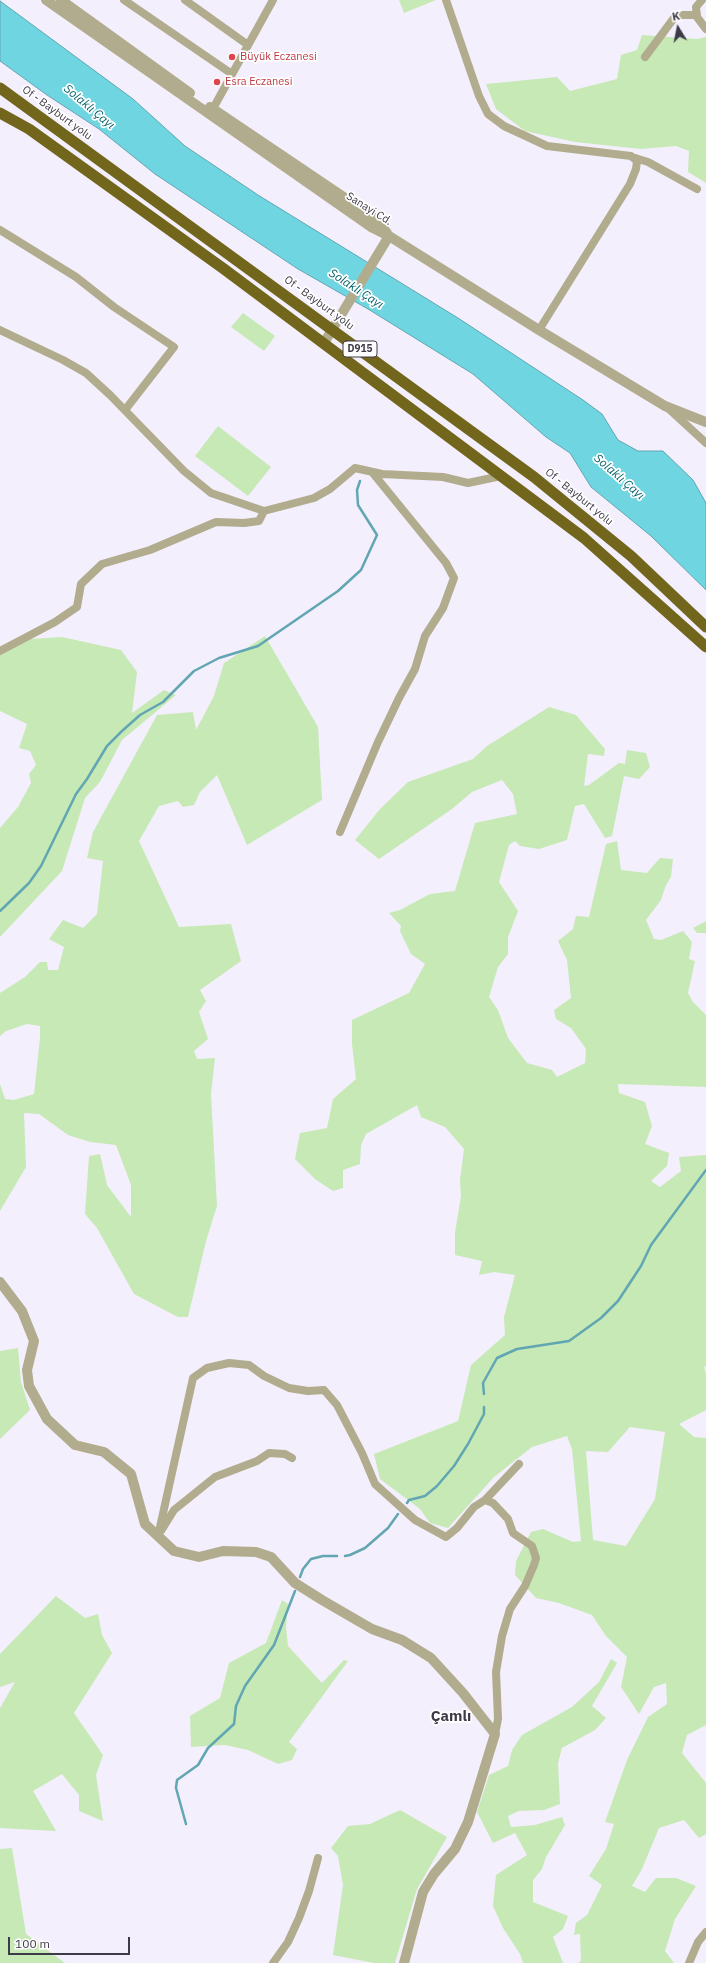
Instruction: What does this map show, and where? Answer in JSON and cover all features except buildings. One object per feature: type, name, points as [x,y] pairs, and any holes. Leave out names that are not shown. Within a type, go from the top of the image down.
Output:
[{"type":"highway","name":"Of - Bayburt yolu","points":[[0,88],[335,327],[534,477],[631,556],[706,627]]},
{"type":"highway","name":"D915","points":[[0,113],[20,123],[97,177],[324,343],[584,538],[706,647]]},
{"type":"street","name":"Sanayi Cd.","points":[[46,0],[211,112],[376,219],[389,236]]},
{"type":"street","name":"Sanayi Cd.","points":[[61,0],[211,112]]},
{"type":"street","points":[[124,0],[232,74]]},
{"type":"street","points":[[186,0],[248,45]]},
{"type":"street","points":[[211,112],[273,0]]},
{"type":"street","points":[[446,0],[479,96],[488,114],[504,126],[547,146],[632,156],[648,162],[697,189]]},
{"type":"street","points":[[702,0],[696,7],[696,14],[700,23],[706,29]]},
{"type":"street","points":[[646,57],[674,18],[683,14],[696,14]]},
{"type":"street","points":[[539,330],[630,184],[636,169],[637,161],[632,156]]},
{"type":"street","points":[[0,230],[76,277],[114,307],[174,347],[125,410]]},
{"type":"street","points":[[324,343],[389,236],[539,330],[613,373],[665,406],[706,443]]},
{"type":"street","points":[[0,330],[63,360],[86,373],[125,410],[184,471],[211,493],[264,511],[314,498],[330,489],[355,468],[409,477],[443,478],[468,483],[502,476]]},
{"type":"street","points":[[665,406],[706,422]]},
{"type":"street","points":[[340,832],[378,742],[415,669],[425,636],[443,608],[454,578],[446,563],[372,472]]},
{"type":"street","points":[[0,651],[55,622],[77,607],[81,584],[102,564],[150,550],[216,522],[244,523],[259,521],[264,511]]},
{"type":"street","points":[[0,1282],[22,1311],[34,1340],[26,1370],[29,1386],[47,1419],[75,1445],[104,1452],[130,1474],[145,1524],[174,1551],[199,1557],[223,1552],[256,1552],[271,1557],[295,1583],[372,1629],[402,1640],[431,1658],[463,1693],[495,1734]]},
{"type":"street","points":[[158,1536],[193,1378],[207,1368],[229,1363],[249,1365],[264,1376],[289,1388],[308,1391],[324,1390],[337,1405],[362,1453],[375,1484],[415,1520],[446,1537],[457,1528],[474,1507],[485,1500],[519,1464]]},
{"type":"street","points":[[158,1536],[174,1510],[215,1477],[257,1460],[269,1453],[285,1454],[292,1458]]},
{"type":"street","points":[[404,1963],[423,1892],[434,1874],[455,1849],[468,1822],[495,1734],[498,1719],[496,1672],[502,1636],[510,1609],[525,1586],[536,1558],[532,1546],[514,1533],[508,1519],[493,1503],[485,1500]]},
{"type":"street","points":[[273,1963],[288,1942],[299,1918],[309,1892],[318,1858]]},
{"type":"street","points":[[689,1963],[698,1942],[706,1932]]},
{"type":"green space","points":[[399,0],[436,0],[404,13]]},
{"type":"green space","points":[[642,35],[697,39],[706,37],[706,183],[688,172],[689,151],[676,146],[641,149],[575,142],[525,131],[496,109],[486,84],[557,77],[570,91],[617,79],[621,55],[637,50]]},
{"type":"green space","points":[[243,313],[275,336],[264,351],[231,327]]},
{"type":"green space","points":[[218,426],[271,467],[248,496],[195,456]]},
{"type":"green space","points":[[265,636],[318,727],[322,800],[247,845],[217,775],[200,792],[194,805],[183,807],[178,801],[159,806],[139,841],[179,927],[231,924],[241,961],[200,990],[206,1001],[199,1012],[208,1039],[194,1051],[197,1059],[215,1058],[211,1094],[217,1206],[206,1241],[188,1317],[178,1317],[134,1294],[97,1228],[85,1214],[89,1156],[100,1154],[107,1185],[131,1217],[131,1185],[116,1145],[90,1142],[68,1135],[39,1114],[24,1113],[26,1167],[0,1211],[0,1084],[5,1099],[14,1100],[34,1094],[40,1026],[27,1024],[6,1031],[0,1036],[0,993],[25,977],[40,962],[47,962],[48,970],[58,970],[64,947],[49,939],[63,920],[83,928],[97,914],[103,861],[87,858],[93,832],[157,715],[193,712],[196,730],[214,696],[224,663]]},
{"type":"green space","points":[[62,637],[121,650],[137,672],[132,713],[164,690],[176,695],[122,740],[100,782],[85,798],[62,871],[0,937],[0,828],[18,807],[31,783],[29,774],[36,765],[30,751],[19,748],[27,724],[0,711],[0,655],[30,639]]},
{"type":"green space","points":[[549,707],[576,715],[605,749],[604,756],[588,754],[584,786],[589,785],[619,763],[625,764],[627,750],[646,753],[650,767],[639,779],[624,776],[612,836],[605,838],[584,804],[575,806],[567,840],[539,849],[520,846],[515,841],[509,845],[499,882],[518,911],[508,937],[508,954],[498,967],[489,997],[498,1010],[508,1038],[527,1063],[552,1070],[557,1077],[585,1063],[586,1049],[571,1028],[556,1019],[554,1010],[571,998],[567,960],[558,941],[573,929],[576,916],[589,917],[606,844],[617,841],[621,870],[647,873],[660,858],[673,859],[671,877],[666,885],[661,900],[646,920],[654,939],[661,940],[683,931],[692,942],[689,959],[695,961],[688,993],[693,1002],[706,1015],[706,1087],[618,1084],[619,1093],[645,1102],[652,1126],[645,1144],[669,1153],[667,1166],[651,1181],[660,1187],[681,1171],[679,1157],[706,1155],[706,1366],[704,1367],[706,1374],[706,1410],[679,1424],[694,1437],[706,1438],[706,1725],[687,1735],[682,1753],[706,1783],[706,1834],[699,1838],[684,1820],[659,1828],[642,1869],[632,1886],[645,1892],[656,1878],[676,1878],[696,1886],[675,1919],[665,1951],[674,1963],[578,1963],[581,1961],[580,1934],[574,1935],[576,1923],[587,1915],[602,1885],[589,1876],[606,1849],[614,1824],[605,1822],[627,1760],[648,1717],[667,1704],[666,1683],[654,1687],[639,1714],[621,1687],[627,1657],[606,1636],[592,1615],[559,1603],[536,1598],[515,1575],[516,1561],[531,1532],[543,1529],[573,1542],[581,1541],[572,1449],[567,1436],[532,1447],[494,1477],[448,1528],[430,1523],[420,1509],[380,1479],[374,1454],[458,1421],[471,1365],[505,1335],[504,1317],[515,1275],[494,1272],[479,1275],[482,1261],[455,1255],[455,1233],[461,1196],[460,1180],[464,1149],[445,1127],[421,1117],[417,1105],[366,1134],[361,1145],[360,1164],[343,1170],[343,1188],[333,1191],[315,1179],[295,1159],[300,1133],[327,1128],[333,1099],[356,1079],[352,1044],[352,1020],[409,993],[425,964],[411,954],[400,931],[401,926],[389,913],[400,910],[430,894],[455,891],[475,823],[517,814],[513,794],[502,780],[472,792],[452,809],[379,859],[355,840],[380,809],[408,782],[473,759],[487,746]],"holes":[[[630,1427],[665,1432],[655,1499],[626,1546],[593,1540],[586,1451],[608,1452]]]},
{"type":"green space","points":[[706,921],[706,933],[697,933],[693,928]]},
{"type":"green space","points":[[18,1348],[21,1382],[30,1410],[0,1439],[0,1351]]},
{"type":"green space","points":[[56,1596],[85,1618],[98,1614],[102,1635],[112,1653],[74,1713],[103,1755],[96,1775],[103,1821],[79,1811],[79,1795],[62,1774],[33,1791],[56,1831],[0,1828],[0,1708],[15,1682],[0,1687],[0,1654]]},
{"type":"green space","points":[[282,1600],[288,1604],[286,1627],[288,1646],[322,1683],[344,1660],[348,1661],[289,1742],[297,1749],[292,1760],[278,1764],[248,1750],[225,1745],[191,1747],[190,1716],[220,1698],[229,1663],[266,1643]]},
{"type":"green space","points":[[611,1659],[617,1663],[592,1706],[606,1718],[595,1730],[562,1748],[558,1763],[560,1804],[544,1810],[519,1811],[508,1816],[511,1827],[535,1825],[562,1817],[565,1825],[546,1857],[542,1869],[533,1880],[533,1902],[568,1916],[563,1929],[553,1937],[563,1963],[523,1963],[520,1954],[503,1928],[493,1906],[496,1875],[527,1855],[515,1833],[493,1843],[477,1812],[489,1775],[508,1766],[512,1750],[522,1735],[572,1707],[599,1682]]},
{"type":"green space","points":[[400,1810],[447,1837],[417,1889],[395,1963],[374,1963],[333,1955],[343,1885],[338,1856],[331,1848],[348,1826],[370,1824]]},
{"type":"green space","points":[[12,1848],[26,1934],[65,1963],[0,1963],[0,1849]]},
{"type":"water","name":"Solaklı Çayı","points":[[0,1],[133,99],[185,146],[258,195],[458,318],[583,400],[602,414],[618,440],[638,451],[663,451],[693,480],[706,503],[706,590],[651,536],[591,487],[570,453],[546,437],[473,374],[368,309],[298,269],[155,174],[99,129],[47,95],[0,61]]},
{"type":"waterway","points":[[0,911],[29,883],[41,866],[76,794],[107,746],[122,731],[140,715],[163,702],[194,671],[219,658],[258,646],[338,591],[361,570],[377,535],[358,505],[357,490],[360,481]]},
{"type":"waterway","points":[[484,1394],[483,1383],[497,1358],[517,1349],[569,1341],[601,1318],[618,1301],[641,1266],[651,1245],[706,1170]]},
{"type":"waterway","points":[[407,1503],[409,1500],[425,1496],[437,1486],[454,1466],[484,1414],[484,1407]]},
{"type":"waterway","points":[[345,1556],[365,1548],[388,1528],[398,1514]]},
{"type":"waterway","points":[[300,1577],[303,1569],[311,1559],[323,1556],[337,1556]]},
{"type":"waterway","points":[[186,1824],[176,1788],[177,1780],[198,1765],[208,1748],[234,1724],[236,1706],[245,1686],[274,1645],[295,1591]]},
{"type":"place","name":"Büyük Eczanesi","points":[[232,57]]},
{"type":"place","name":"Esra Eczanesi","points":[[217,82]]},
{"type":"district","name":"Çamlı","points":[[451,1717]]}]
